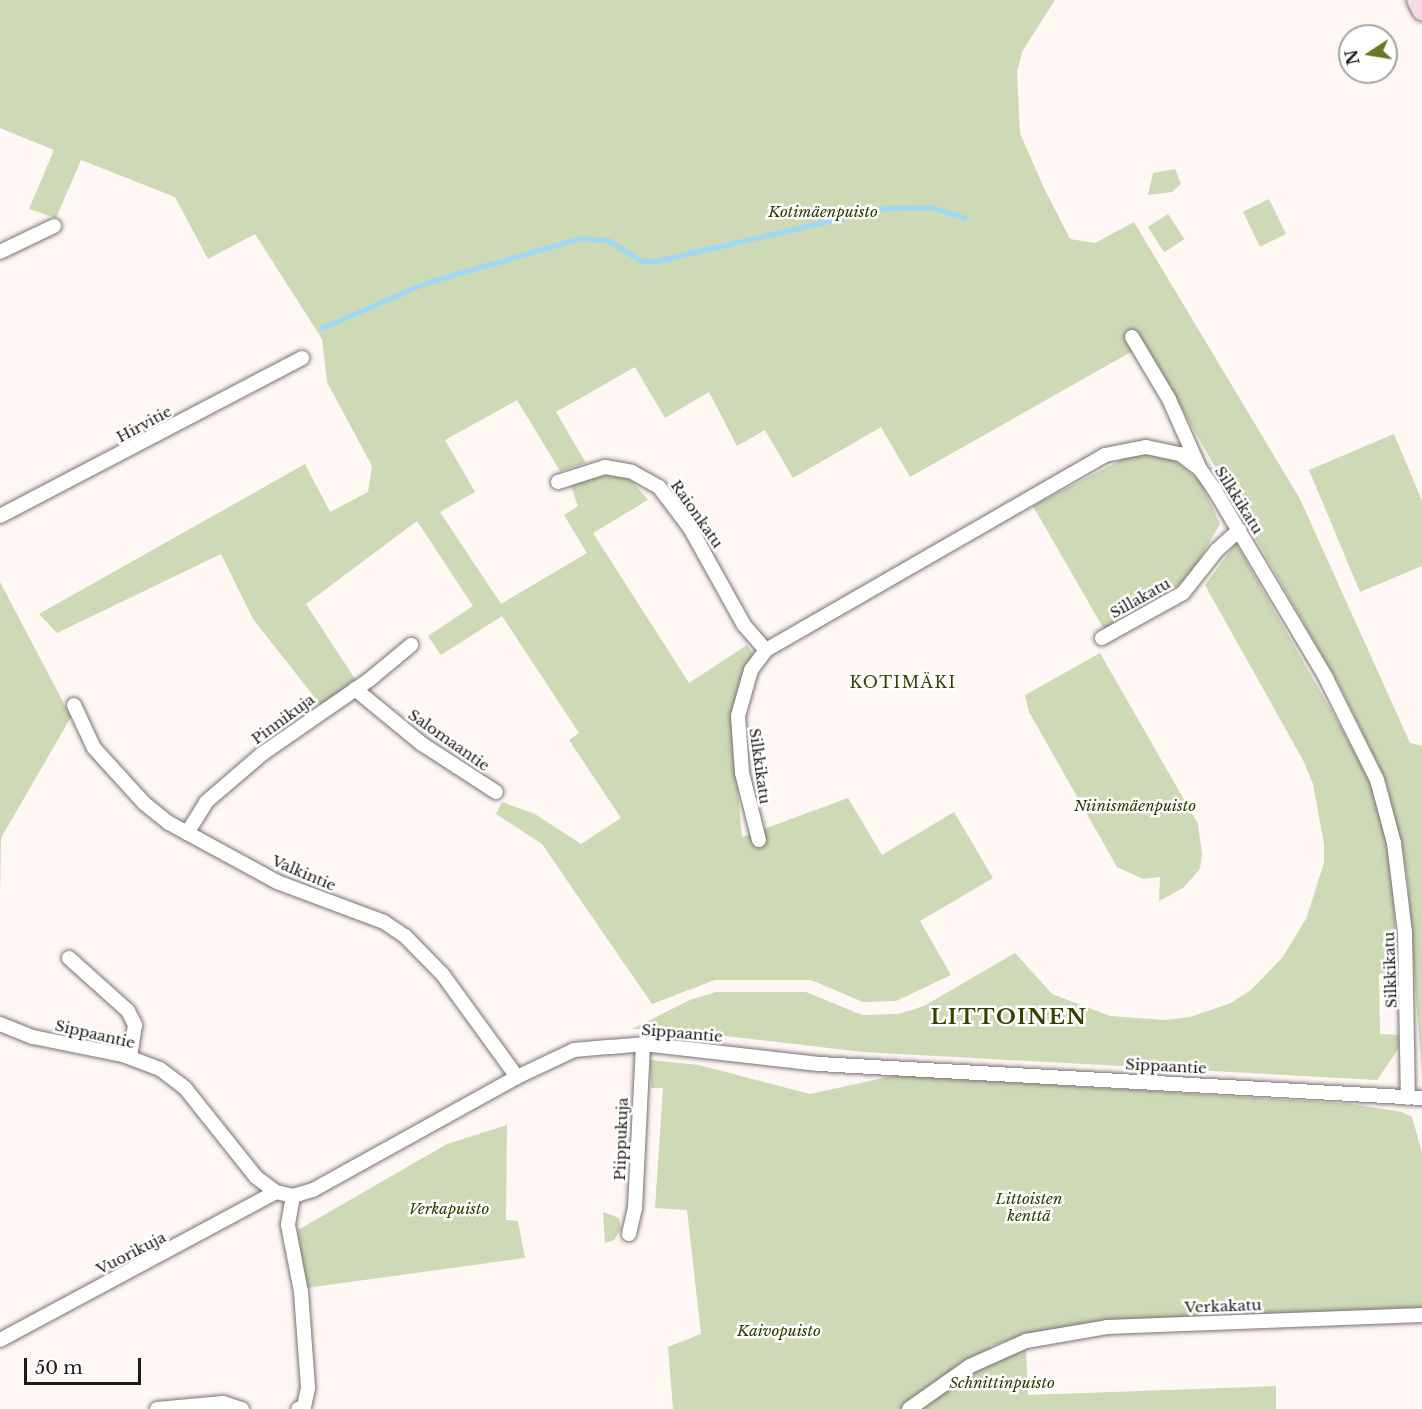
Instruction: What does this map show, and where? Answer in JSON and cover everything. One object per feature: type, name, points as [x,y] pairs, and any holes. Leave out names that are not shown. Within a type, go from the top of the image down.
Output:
[{"type":"street","points":[[1416,0],[1422,12]]},
{"type":"street","points":[[0,252],[54,226]]},
{"type":"street","points":[[1132,336],[1169,399],[1200,469]]},
{"type":"street","name":"Hirvitie","points":[[0,516],[302,358]]},
{"type":"street","name":"Silkkikatu","points":[[759,840],[742,773],[738,716],[751,670],[766,650],[1105,455],[1131,448],[1158,448],[1180,454],[1200,469],[1239,530],[1346,715],[1387,811],[1399,872],[1405,932],[1415,1098]]},
{"type":"street","name":"Raionkatu","points":[[558,482],[605,467],[632,472],[659,488],[690,528],[744,625],[766,650]]},
{"type":"street","name":"Sillakatu","points":[[1102,638],[1183,593],[1194,584],[1217,550],[1239,530]]},
{"type":"street","name":"Pinnikuja","points":[[187,833],[206,802],[262,754],[355,689],[411,645]]},
{"type":"street","name":"Salomaantie","points":[[355,689],[422,744],[496,792]]},
{"type":"street","name":"Valkintie","points":[[74,705],[94,748],[144,803],[187,833],[277,882],[384,922],[405,936],[443,975],[517,1077]]},
{"type":"street","points":[[69,958],[128,1011],[135,1025],[130,1057]]},
{"type":"street","name":"Sippaantie","points":[[0,1024],[33,1037],[130,1057],[160,1069],[185,1088],[250,1170],[276,1192],[294,1196],[313,1190],[517,1077],[574,1050],[643,1044],[819,1064],[1415,1098]]},
{"type":"street","name":"Piippukuja","points":[[629,1234],[635,1208],[643,1044]]},
{"type":"street","name":"Vuorikuja","points":[[0,1340],[276,1192]]},
{"type":"street","points":[[294,1196],[288,1225],[301,1292],[308,1388],[304,1407],[298,1409]]},
{"type":"street","name":"Verkakatu","points":[[909,1409],[970,1366],[1026,1341],[1107,1327],[1422,1315]]},
{"type":"street","points":[[157,1409],[224,1404],[242,1409]]},
{"type":"green space","name":"Kotimäenpuisto","points":[[0,0],[1055,0],[1023,50],[1017,71],[1020,133],[1043,186],[1070,239],[1095,243],[1134,222],[1300,499],[1410,743],[1422,746],[1422,1078],[1407,875],[1387,784],[1341,688],[1145,344],[910,477],[881,427],[793,478],[765,430],[737,446],[709,392],[665,418],[635,367],[556,412],[586,463],[560,471],[517,400],[445,440],[475,492],[440,512],[501,604],[587,553],[564,515],[578,506],[571,486],[591,476],[615,474],[632,481],[648,500],[593,533],[689,683],[747,645],[754,655],[740,680],[731,717],[742,837],[848,798],[882,855],[954,812],[993,878],[920,921],[951,975],[896,1001],[863,1002],[811,980],[715,980],[652,1004],[542,844],[496,814],[502,802],[535,814],[581,844],[621,818],[569,740],[579,733],[502,616],[441,655],[428,636],[473,606],[417,521],[306,604],[357,682],[327,713],[253,619],[221,554],[57,633],[39,614],[305,464],[330,512],[368,492],[372,466],[327,382],[322,339],[255,234],[208,259],[175,197],[81,160],[56,218],[29,209],[54,150],[0,128]]},
{"type":"green space","points":[[1175,169],[1181,184],[1172,192],[1148,195],[1153,173]]},
{"type":"green space","points":[[1269,199],[1286,234],[1260,247],[1243,212]]},
{"type":"green space","points":[[1168,214],[1184,239],[1164,252],[1148,227]]},
{"type":"green space","points":[[1394,434],[1422,501],[1422,566],[1360,592],[1309,470]]},
{"type":"green space","points":[[1132,454],[1167,455],[1201,482],[1220,524],[1189,578],[1105,631],[1033,506]]},
{"type":"green space","points":[[1236,543],[1375,788],[1393,872],[1397,973],[1379,974],[1380,1034],[1399,1035],[1399,1048],[1377,1080],[863,1052],[672,1030],[632,1029],[690,1000],[716,992],[806,992],[862,1015],[898,1014],[924,1006],[1015,953],[1052,994],[1110,1016],[1165,1020],[1190,1017],[1231,1003],[1251,990],[1282,958],[1306,919],[1324,863],[1324,844],[1313,784],[1304,762],[1205,585]]},
{"type":"green space","points":[[0,582],[71,717],[1,838],[0,899]]},
{"type":"green space","name":"Niinismäenpuisto","points":[[1100,653],[1198,824],[1202,854],[1200,869],[1183,888],[1159,901],[1160,877],[1143,879],[1117,867],[1029,712],[1025,695]]},
{"type":"green space","name":"Littoisten kenttä","points":[[650,1060],[699,1065],[810,1094],[897,1075],[1352,1104],[1402,1112],[1412,1117],[1422,1153],[1422,1309],[1026,1335],[990,1346],[997,1358],[1026,1347],[1028,1395],[1276,1386],[1276,1409],[673,1409],[668,1347],[701,1334],[687,1210],[655,1208],[663,1088],[651,1088]]},
{"type":"green space","name":"Verkapuisto","points":[[507,1125],[506,1220],[518,1221],[525,1258],[306,1288],[298,1230],[447,1144]]},
{"type":"green space","points":[[603,1212],[619,1218],[621,1229],[614,1240],[605,1243]]},
{"type":"waterway","points":[[322,328],[425,283],[581,238],[608,240],[640,260],[656,261],[886,208],[931,207],[964,218]]},
{"type":"district","name":"KOTIMÄKI","points":[[903,682]]},
{"type":"district","name":"LITTOINEN","points":[[1009,1017]]},
{"type":"park label","name":"Kaivopuisto","points":[[779,1331]]},
{"type":"park label","name":"Schnittinpuisto","points":[[1002,1383]]}]
